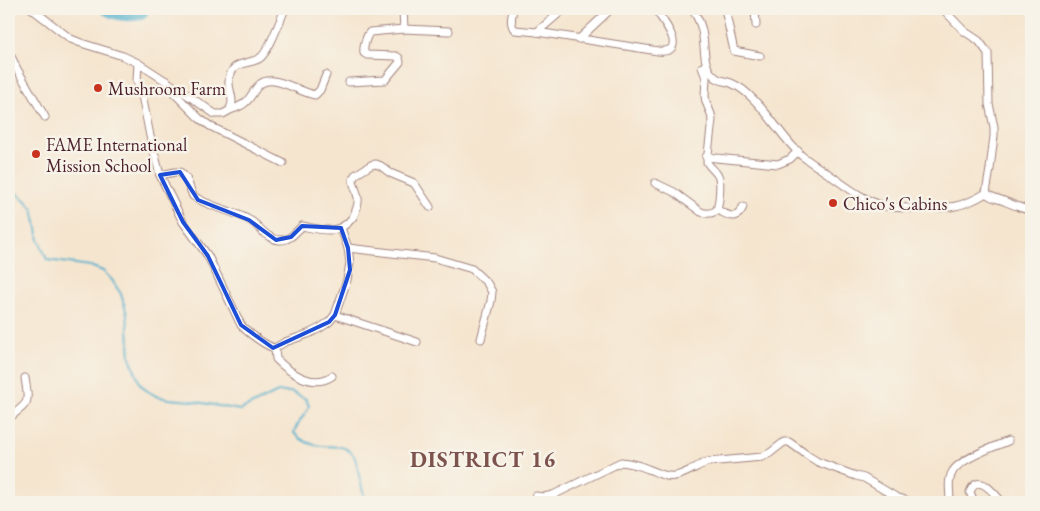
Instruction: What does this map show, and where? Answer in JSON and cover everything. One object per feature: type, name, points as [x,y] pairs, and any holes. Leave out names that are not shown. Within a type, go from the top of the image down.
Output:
[{"type":"street","points":[[32,9],[71,39],[123,56],[138,63],[215,114],[223,114],[238,108],[248,100],[259,84],[264,82],[275,82],[317,94],[326,75]]},
{"type":"street","points":[[230,110],[232,102],[229,82],[232,70],[263,55],[285,9]]},
{"type":"street","points":[[403,9],[404,30]]},
{"type":"street","points":[[537,32],[564,9]]},
{"type":"street","points":[[579,39],[612,9]]},
{"type":"street","points":[[514,10],[511,22],[515,30],[669,51],[672,49],[673,39],[663,19],[654,9]]},
{"type":"street","points":[[692,9],[701,27],[708,68],[714,76],[750,95],[781,134],[802,156],[861,196],[890,207],[950,208],[965,204],[986,193]]},
{"type":"street","points":[[725,9],[734,51],[760,56]]},
{"type":"street","points":[[755,9],[756,25]]},
{"type":"street","points":[[943,9],[964,31],[979,41],[988,53],[989,104],[994,136],[986,193]]},
{"type":"street","points":[[349,82],[386,80],[400,62],[396,56],[364,54],[363,51],[368,34],[373,31],[448,31]]},
{"type":"street","points":[[9,52],[46,117]]},
{"type":"street","points":[[138,63],[138,81],[160,175],[183,222],[208,256],[241,325],[249,333],[270,347],[275,348],[285,342],[308,334],[329,322],[335,315],[350,270],[348,248],[341,228]]},
{"type":"street","points":[[702,67],[706,82],[706,102],[712,120],[706,157],[709,166],[719,180],[717,210]]},
{"type":"street","points":[[167,81],[168,88],[210,126],[283,163]]},
{"type":"street","points":[[706,157],[778,164],[790,159],[798,151]]},
{"type":"street","points":[[160,175],[180,172],[186,178],[193,196],[249,220],[259,226],[269,237],[276,240],[291,237],[302,226],[332,230],[341,228],[349,222],[358,206],[353,179],[355,175],[371,165],[381,166],[390,173],[414,183],[430,207]]},
{"type":"street","points":[[655,183],[674,192],[701,212],[710,214],[717,210]]},
{"type":"street","points":[[986,193],[992,198],[1031,210]]},
{"type":"street","points":[[717,210],[736,216],[739,215],[743,207]]},
{"type":"street","points":[[348,248],[435,258],[472,269],[492,292],[481,339]]},
{"type":"street","points":[[335,315],[417,342]]},
{"type":"street","points":[[275,348],[276,359],[284,368],[299,377],[315,381],[332,376]]},
{"type":"street","points":[[9,418],[25,405],[28,400],[25,378]]},
{"type":"street","points":[[951,502],[949,482],[954,469],[970,458],[1008,441]]},
{"type":"street","points":[[536,496],[553,495],[620,462],[647,468],[660,475],[676,476],[708,462],[762,457],[784,442],[789,442],[818,462],[864,478],[896,497],[911,502]]},
{"type":"street","points":[[974,502],[970,492],[976,484],[990,488],[1001,501]]},
{"type":"highlighted area","points":[[180,172],[198,200],[249,220],[276,240],[291,237],[302,226],[341,228],[348,248],[350,270],[335,315],[329,322],[273,348],[241,325],[208,256],[183,222],[160,175]]},
{"type":"waterway","points":[[106,9],[127,15],[141,14],[144,9]]},
{"type":"waterway","points":[[9,187],[33,209],[39,240],[47,260],[90,266],[103,271],[112,280],[121,294],[127,314],[130,357],[140,384],[146,390],[156,396],[169,399],[192,401],[240,410],[278,392],[291,392],[306,399],[309,406],[294,433],[310,444],[339,447],[351,452],[356,460],[366,502]]},
{"type":"place","name":"Mushroom Farm","points":[[98,88]]},
{"type":"place","name":"FAME International Mission School","points":[[36,154]]},
{"type":"place","name":"Chico's Cabins","points":[[833,203]]},
{"type":"district","name":"DISTRICT 16","points":[[483,459]]}]
